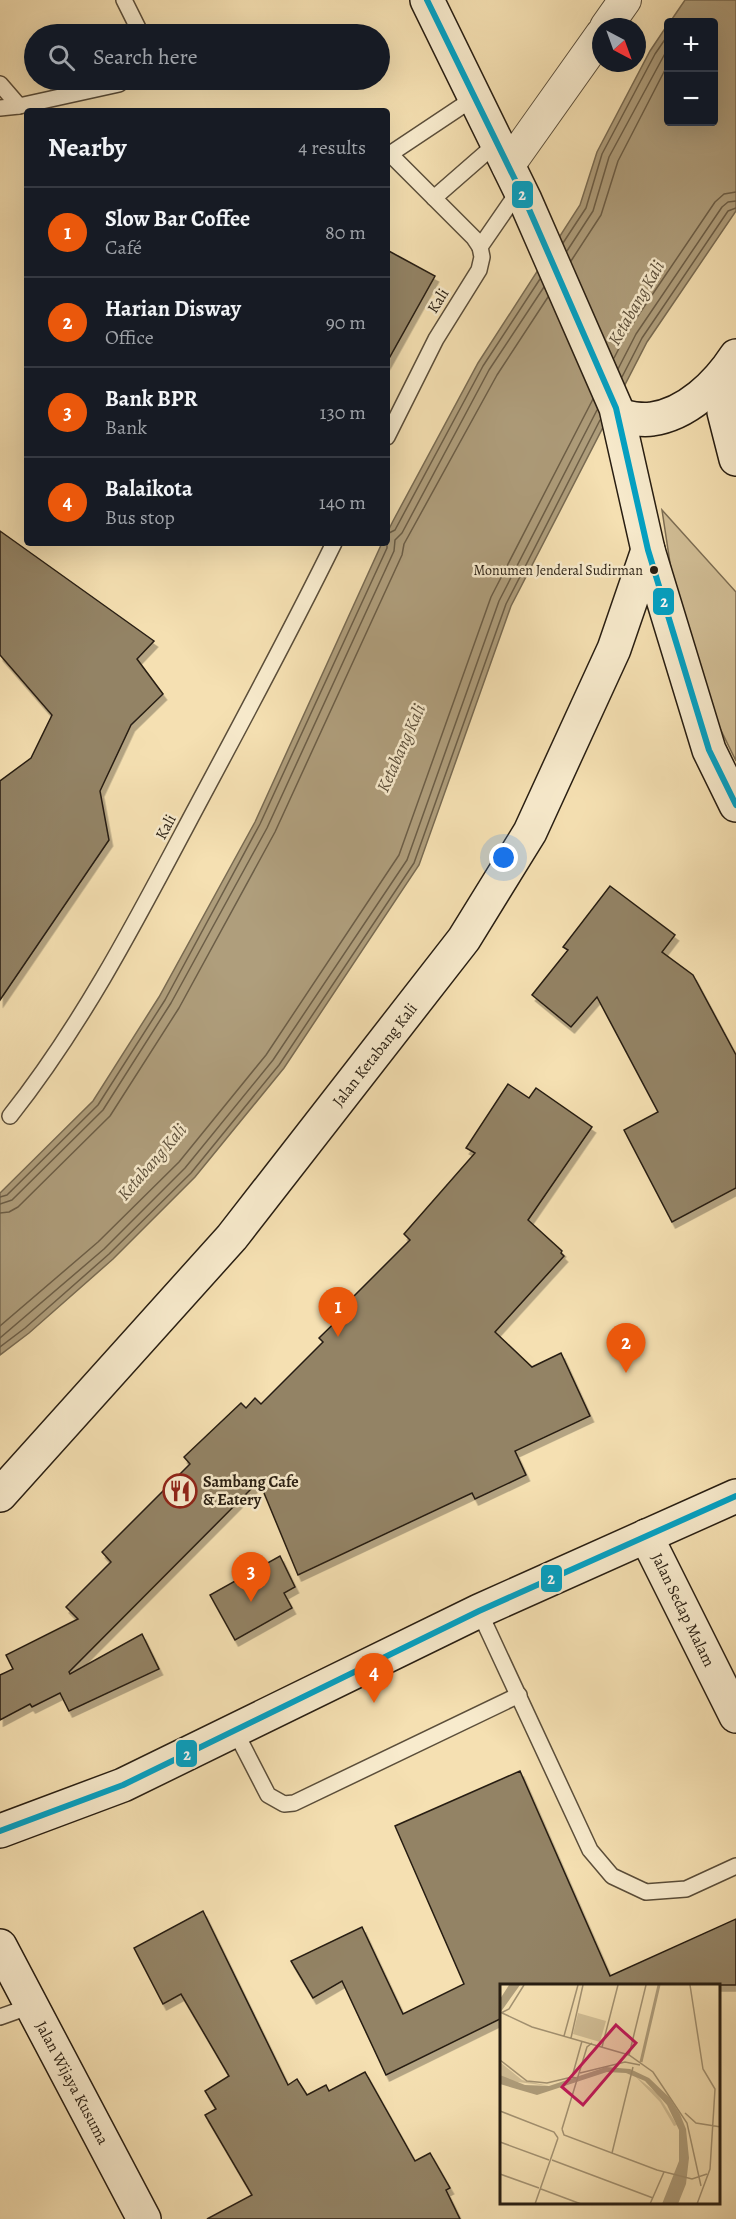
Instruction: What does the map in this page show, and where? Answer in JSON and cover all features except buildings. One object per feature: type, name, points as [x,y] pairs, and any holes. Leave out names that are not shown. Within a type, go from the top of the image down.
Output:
[{"type":"main road","points":[[427,0],[512,174],[617,412],[648,550],[709,750],[736,805]]},
{"type":"main road","points":[[617,412],[650,420],[671,415],[691,404],[731,363]]},
{"type":"main road","points":[[731,363],[724,412],[736,459]]},
{"type":"main road","name":"Jalan Ketabang Kali","points":[[0,1495],[232,1237],[464,939],[531,832],[614,649],[648,550]]},
{"type":"main road","points":[[0,1831],[123,1785],[479,1611],[736,1496]]},
{"type":"main road","name":"Jalan Sedap Malam","points":[[646,1536],[736,1716]]},
{"type":"main road","name":"Jalan Wijaya Kusuma","points":[[0,1946],[144,2219]]},
{"type":"street","points":[[613,18],[626,0]]},
{"type":"street","points":[[512,174],[592,49]]},
{"type":"lane","points":[[124,0],[136,24]]},
{"type":"lane","points":[[0,84],[19,106]]},
{"type":"lane","points":[[0,108],[92,90]]},
{"type":"lane","points":[[390,153],[474,98]]},
{"type":"lane","points":[[390,155],[474,238],[480,247]]},
{"type":"lane","points":[[434,198],[512,174]]},
{"type":"lane","name":"Kali","points":[[390,431],[436,339],[479,270],[482,257],[480,247],[512,174]]},
{"type":"lane","name":"Kali","points":[[10,1116],[39,1080],[93,998],[142,911],[294,624],[333,546]]},
{"type":"lane","points":[[479,1611],[590,1850],[612,1875],[646,1892],[686,1889],[736,1866]]},
{"type":"lane","points":[[234,1729],[268,1795],[284,1804],[294,1803],[519,1695]]},
{"type":"lane","points":[[0,2017],[31,2006]]},
{"type":"shaded area","points":[[662,510],[736,592],[736,761],[684,655]]},
{"type":"water","name":"Ketabang Kali","points":[[685,0],[736,0],[736,211],[647,342],[511,606],[419,865],[284,1068],[195,1177],[113,1259],[29,1333],[0,1355],[0,1193],[93,1101],[159,997],[255,822],[381,546],[390,546],[390,527],[393,521],[478,363],[580,205],[597,152],[639,72],[646,72],[646,59],[664,30],[664,126],[718,126],[718,18],[673,18]]},
{"type":"transit line","name":"2","points":[[427,0],[525,200],[616,408],[648,550],[709,750],[736,805]]},
{"type":"transit line","name":"2","points":[[0,1831],[123,1785],[479,1611],[736,1496]]},
{"type":"place","name":"Monumen Jenderal Sudirman","points":[[654,570]]},
{"type":"place","name":"Slow Bar Coffee","points":[[338,1337]]},
{"type":"place","name":"Harian Disway","points":[[626,1373]]},
{"type":"place","name":"Sambang Cafe & Eatery","points":[[180,1491]]},
{"type":"place","name":"Bank BPR","points":[[251,1602]]},
{"type":"place","name":"Balaikota","points":[[374,1703]]}]
